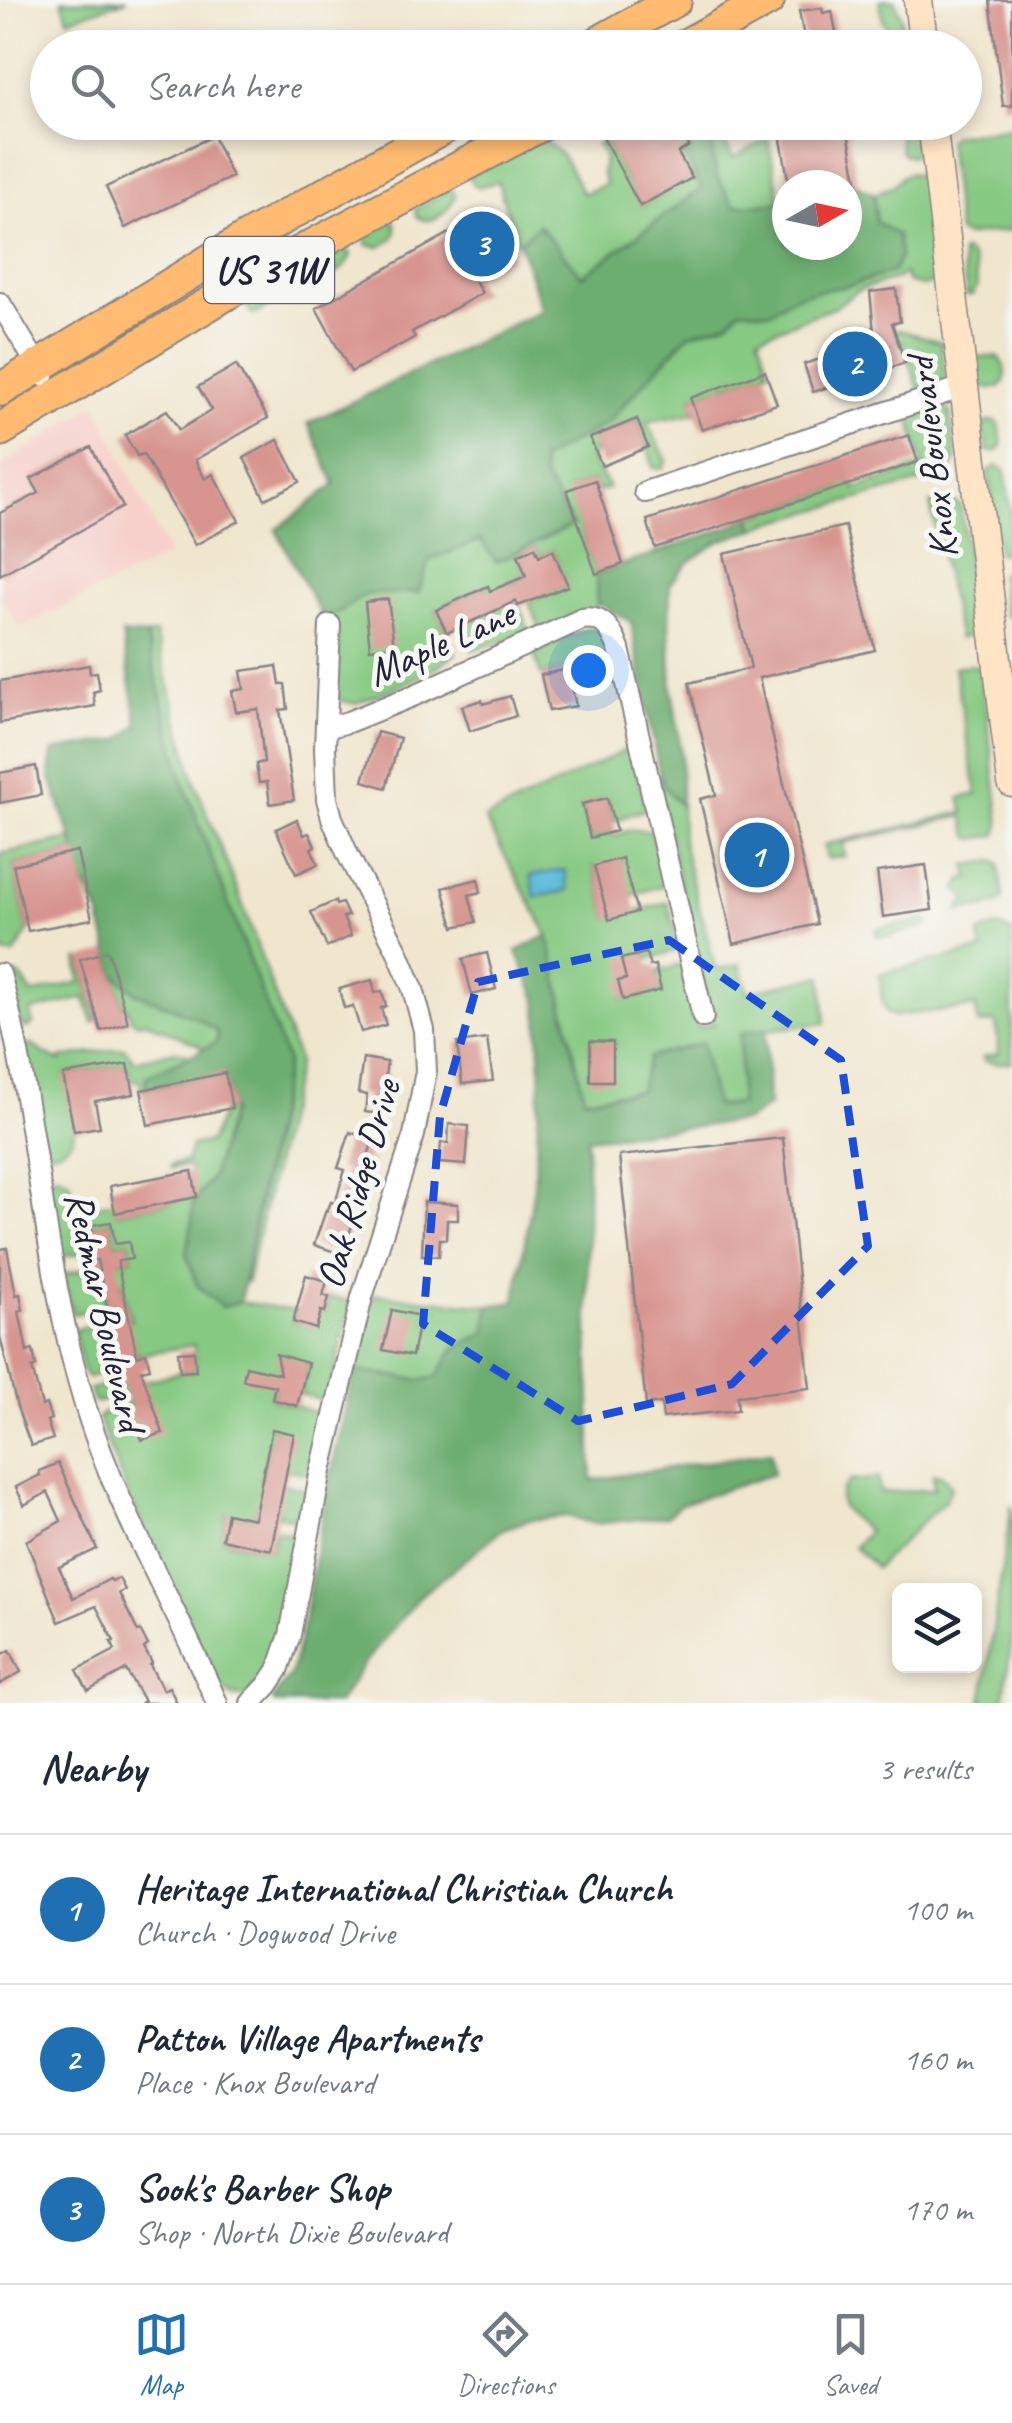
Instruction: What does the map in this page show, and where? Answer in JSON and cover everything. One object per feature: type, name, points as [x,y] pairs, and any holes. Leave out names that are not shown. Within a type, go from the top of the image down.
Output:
[{"type":"highway","points":[[622,30],[675,0]]},
{"type":"highway","points":[[714,30],[768,0]]},
{"type":"highway","name":"US 31W","points":[[0,390],[245,239],[422,140]]},
{"type":"highway","name":"US 31W","points":[[0,430],[176,322],[512,140]]},
{"type":"main road","points":[[918,0],[922,30]]},
{"type":"main road","name":"Knox Boulevard","points":[[934,140],[1012,783]]},
{"type":"street","points":[[0,303],[55,396]]},
{"type":"street","points":[[645,492],[964,387]]},
{"type":"street","name":"Maple Lane","points":[[326,728],[415,695],[582,618],[597,618],[606,624],[619,649],[704,1017]]},
{"type":"street","name":"Oak Ridge Drive","points":[[251,1703],[278,1670],[290,1635],[318,1483],[362,1293],[414,1135],[426,1071],[424,1030],[414,989],[332,818],[325,780],[330,625]]},
{"type":"street","name":"Redmar Boulevard","points":[[0,974],[14,1033],[59,1296],[86,1409],[123,1500],[217,1703]]},
{"type":"highlighted area","points":[[669,940],[841,1060],[868,1246],[732,1384],[578,1421],[423,1324],[440,1116],[478,982]]},
{"type":"shaded area","points":[[96,404],[169,555],[20,628],[0,595],[0,467]]},
{"type":"green space","points":[[62,0],[127,0],[68,19]]},
{"type":"green space","points":[[880,0],[894,0],[902,21],[900,29],[889,30],[883,21]]},
{"type":"green space","points":[[1012,127],[1012,230],[965,236],[958,233],[947,140],[982,140],[982,131]]},
{"type":"green space","points":[[541,140],[561,155],[583,194],[606,184],[602,174],[604,155],[597,144],[604,140],[641,206],[691,178],[678,153],[689,146],[686,140],[724,140],[733,158],[768,140],[774,170],[772,204],[734,206],[717,177],[710,144],[686,155],[701,189],[581,277],[540,226],[519,242],[515,238],[498,182],[476,187],[468,176]]},
{"type":"green space","points":[[695,140],[710,143],[717,177],[734,206],[772,203],[772,260],[862,260],[862,188],[874,194],[876,222],[897,235],[900,256],[894,271],[853,285],[797,296],[771,312],[740,309],[729,322],[689,334],[606,424],[541,460],[543,477],[573,525],[496,562],[481,540],[429,560],[419,592],[367,594],[324,621],[276,530],[335,484],[308,423],[542,310],[519,242],[539,225],[582,276],[701,189],[686,155]]},
{"type":"green space","points":[[900,140],[916,140],[917,152],[911,156],[901,150]]},
{"type":"green space","points":[[908,173],[922,176],[934,275],[930,284],[907,282],[905,274],[900,275],[859,290],[835,307],[759,336],[769,370],[691,397],[695,413],[646,422],[667,460],[663,469],[653,468],[637,419],[591,438],[596,453],[590,456],[609,488],[598,491],[594,480],[568,490],[596,574],[597,610],[541,631],[529,602],[567,586],[553,550],[539,556],[535,548],[518,555],[526,576],[509,583],[530,633],[472,650],[463,626],[498,609],[487,586],[436,610],[456,653],[432,671],[393,689],[354,704],[339,700],[324,621],[367,594],[419,592],[429,560],[481,540],[496,562],[573,525],[543,477],[541,460],[606,424],[689,334],[729,322],[740,309],[771,312],[797,295],[848,286],[876,222],[874,194],[893,186]]},
{"type":"green space","points":[[451,189],[455,196],[440,216],[429,220],[417,217],[415,209]]},
{"type":"green space","points":[[384,220],[395,222],[394,237],[380,247],[367,245],[365,233]]},
{"type":"green space","points":[[344,246],[351,254],[343,268],[330,274],[320,272],[316,260]]},
{"type":"green space","points":[[964,251],[973,262],[977,287],[967,296],[961,253]]},
{"type":"green space","points":[[285,279],[291,295],[251,313],[247,306],[253,294]]},
{"type":"green space","points":[[893,331],[941,342],[945,377],[940,382],[918,388],[902,341],[898,342]]},
{"type":"green space","points":[[979,357],[998,357],[1001,361],[1005,377],[999,388],[976,384],[973,361]]},
{"type":"green space","points":[[938,404],[950,411],[956,460],[947,475],[755,529],[751,517],[840,487],[843,459],[855,489],[923,466],[909,415]]},
{"type":"green space","points":[[995,421],[999,424],[1002,446],[997,451],[987,451],[982,426]]},
{"type":"green space","points":[[998,466],[1005,470],[1012,553],[998,553],[988,471]]},
{"type":"green space","points":[[950,499],[961,506],[977,629],[959,639],[930,504]]},
{"type":"green space","points":[[751,517],[755,529],[720,541],[686,564],[670,585],[672,689],[681,751],[681,806],[666,789],[659,771],[631,622],[597,602],[596,574]]},
{"type":"green space","points":[[1012,571],[1012,616],[1005,615],[1000,574]]},
{"type":"green space","points":[[592,626],[607,641],[616,676],[572,687],[568,669],[541,675],[534,653]]},
{"type":"green space","points":[[122,634],[146,636],[183,781],[287,1062],[240,1302],[222,1307],[197,1285],[186,1253],[193,1203],[212,1176],[232,1109],[225,1074],[146,1089],[146,1077],[217,1042],[217,1031],[193,1016],[136,993],[114,973],[99,913],[82,879],[50,775],[53,751],[120,740],[138,725]]},
{"type":"green space","points":[[155,634],[195,783],[298,1061],[247,1282],[287,1062],[183,781],[146,636]]},
{"type":"green space","points":[[971,665],[982,672],[1000,825],[997,835],[974,839],[969,836],[963,816],[843,843],[845,856],[827,859],[824,845],[964,812],[960,798],[977,794],[954,667]]},
{"type":"green space","points":[[632,747],[646,809],[613,821],[607,798],[582,805],[591,838],[612,832],[614,836],[630,830],[651,831],[665,885],[632,895],[594,867],[609,919],[668,902],[679,950],[648,959],[646,953],[626,979],[623,999],[660,990],[656,972],[681,965],[698,1027],[713,1024],[660,797],[659,771],[666,789],[681,806],[682,840],[716,970],[740,964],[748,992],[822,976],[826,1023],[741,1033],[740,1104],[715,1106],[702,1044],[639,1091],[584,1098],[548,935],[485,819]]},
{"type":"green space","points":[[72,839],[76,851],[13,865],[28,931],[14,955],[4,953],[0,942],[0,854]]},
{"type":"green space","points":[[993,861],[999,864],[1003,899],[996,905],[959,911],[967,898],[957,890],[962,880],[969,879],[967,865]]},
{"type":"green space","points":[[926,920],[925,927],[877,936],[879,928]]},
{"type":"green space","points":[[998,927],[1012,932],[1012,1062],[984,1061],[983,1057],[999,1054],[996,1022],[978,1024],[976,1007],[893,1016],[887,1013],[880,974],[982,950],[979,935]]},
{"type":"green space","points":[[548,935],[584,1098],[639,1091],[649,1057],[702,1043],[715,1106],[739,1104],[741,1033],[766,1029],[768,1106],[746,1121],[587,1138],[592,1480],[771,1452],[773,1474],[681,1504],[667,1516],[595,1524],[568,1516],[529,1520],[503,1529],[421,1595],[365,1662],[338,1703],[274,1703],[273,1698],[290,1676],[302,1631],[325,1500],[354,1371],[422,1380],[437,1377],[454,1349],[487,1332],[489,1306],[515,1302],[534,1187],[541,1071],[537,999],[517,951]]},
{"type":"green space","points":[[80,959],[97,1020],[93,1023],[85,998],[31,1011],[33,1025],[21,1025],[12,977],[21,977],[32,994],[81,982],[77,960]]},
{"type":"green space","points":[[114,973],[136,993],[193,1016],[217,1031],[217,1042],[201,1052],[201,1046],[145,1021],[131,1019]]},
{"type":"green space","points":[[31,1044],[60,1061],[124,1048],[135,1061],[175,1051],[193,1056],[146,1077],[146,1089],[141,1090],[139,1080],[131,1080],[128,1064],[64,1075],[74,1131],[67,1145],[49,1152],[44,1151],[25,1048]]},
{"type":"green space","points":[[232,1108],[212,1176],[193,1203],[186,1253],[197,1285],[222,1307],[240,1302],[296,1311],[293,1322],[315,1328],[321,1311],[326,1312],[329,1297],[352,1302],[328,1402],[300,1394],[308,1364],[284,1357],[272,1399],[324,1415],[312,1474],[286,1470],[273,1429],[261,1480],[310,1490],[303,1520],[279,1516],[279,1511],[257,1506],[254,1519],[227,1514],[222,1540],[271,1550],[276,1530],[301,1536],[279,1656],[269,1675],[245,1697],[233,1696],[219,1686],[127,1492],[98,1419],[103,1413],[129,1403],[127,1393],[95,1403],[89,1389],[195,1371],[194,1345],[137,1355],[131,1334],[113,1338],[117,1357],[110,1359],[113,1369],[88,1378],[74,1330],[131,1321],[122,1282],[102,1286],[106,1305],[75,1314],[63,1274],[90,1268],[97,1260],[132,1259],[129,1242],[115,1244],[111,1222],[91,1225],[91,1252],[60,1256],[47,1179],[55,1174],[69,1180],[81,1203],[113,1202],[116,1213],[196,1197],[189,1166],[171,1165],[187,1161],[191,1146],[209,1142],[224,1110]]},
{"type":"green space","points":[[373,1294],[489,1306],[487,1332],[454,1349],[438,1377],[422,1380],[354,1371]]},
{"type":"green space","points":[[933,1474],[944,1477],[951,1487],[946,1499],[876,1568],[854,1547],[868,1531],[844,1509],[840,1497],[843,1489],[849,1481],[878,1478],[880,1493],[934,1489]]},
{"type":"green space","points":[[1012,1503],[1012,1639],[1003,1703],[982,1703]]},
{"type":"water","points":[[565,870],[568,891],[535,897],[531,875]]},
{"type":"building","points":[[990,0],[1012,0],[1012,106],[1003,106]]},
{"type":"building","points":[[799,11],[832,11],[836,30],[803,30]]},
{"type":"building","points":[[205,140],[215,140],[232,177],[125,228],[106,187]]},
{"type":"building","points":[[604,140],[686,140],[689,146],[678,153],[692,178],[640,206]]},
{"type":"building","points":[[781,140],[849,140],[855,170],[786,170]]},
{"type":"building","points":[[487,212],[512,257],[473,278],[482,293],[412,332],[415,337],[351,372],[316,308]]},
{"type":"building","points":[[896,289],[900,322],[892,323],[905,363],[813,392],[804,364],[875,342],[870,292]]},
{"type":"building","points":[[236,365],[268,418],[195,460],[205,479],[213,474],[239,521],[195,545],[143,454],[137,456],[125,435],[167,410],[179,430],[212,410],[198,387]]},
{"type":"building","points":[[765,371],[777,404],[702,430],[690,398]]},
{"type":"building","points":[[637,419],[648,447],[602,466],[590,438]]},
{"type":"building","points":[[909,435],[918,462],[655,548],[647,520]]},
{"type":"building","points":[[278,440],[300,482],[265,499],[244,458]]},
{"type":"building","points":[[91,447],[123,507],[0,575],[0,513],[39,493],[31,479]]},
{"type":"building","points":[[595,480],[623,564],[596,574],[567,490]]},
{"type":"building","points":[[845,526],[875,650],[759,678],[817,924],[734,944],[700,799],[716,795],[689,683],[751,668],[724,554]]},
{"type":"building","points":[[535,547],[539,556],[553,550],[568,586],[518,606],[516,601],[447,633],[436,610],[488,586],[490,591],[526,576],[518,555]]},
{"type":"building","points":[[388,599],[394,646],[370,649],[365,602]]},
{"type":"building","points":[[89,665],[90,673],[97,672],[100,690],[93,692],[95,706],[0,723],[0,681]]},
{"type":"building","points":[[277,666],[280,684],[285,684],[288,709],[280,710],[294,800],[270,804],[267,782],[259,783],[256,764],[264,762],[258,709],[236,712],[232,691],[244,689],[241,671]]},
{"type":"building","points":[[568,669],[576,706],[549,711],[541,675]]},
{"type":"building","points":[[510,696],[516,716],[470,731],[462,706]]},
{"type":"building","points":[[377,732],[400,738],[386,788],[363,781]]},
{"type":"building","points":[[36,766],[41,795],[0,803],[0,773]]},
{"type":"building","points":[[607,798],[616,831],[590,838],[582,804]]},
{"type":"building","points":[[297,819],[304,835],[309,833],[318,864],[296,874],[276,829]]},
{"type":"building","points":[[77,851],[92,919],[28,931],[13,865]]},
{"type":"building","points":[[622,858],[637,912],[609,920],[594,866]]},
{"type":"building","points":[[926,865],[932,910],[883,917],[877,872]]},
{"type":"building","points":[[478,879],[481,892],[469,895],[476,922],[454,927],[443,888]]},
{"type":"building","points":[[335,901],[336,905],[342,903],[348,916],[343,917],[351,936],[327,947],[311,912]]},
{"type":"building","points":[[108,951],[128,1023],[101,1031],[80,959]]},
{"type":"building","points":[[487,953],[496,989],[472,995],[463,959]]},
{"type":"building","points":[[646,953],[650,966],[655,965],[661,990],[623,1000],[618,981],[626,979],[621,959]]},
{"type":"building","points":[[372,980],[375,993],[382,991],[386,1025],[361,1032],[353,1006],[344,1008],[339,989]]},
{"type":"building","points":[[487,1039],[493,1081],[462,1084],[457,1043]]},
{"type":"building","points":[[590,1041],[613,1042],[613,1081],[590,1081]]},
{"type":"building","points":[[363,1058],[387,1062],[387,1090],[382,1089],[379,1114],[365,1112],[367,1095],[358,1093]]},
{"type":"building","points":[[128,1064],[134,1094],[95,1101],[100,1127],[74,1131],[63,1075]]},
{"type":"building","points":[[225,1073],[232,1108],[148,1125],[141,1090]]},
{"type":"building","points":[[449,1124],[469,1126],[466,1165],[439,1163],[441,1143],[448,1143]]},
{"type":"building","points":[[350,1132],[373,1140],[367,1159],[372,1161],[367,1175],[361,1173],[346,1219],[353,1223],[348,1237],[343,1236],[338,1253],[314,1245],[326,1210],[331,1202],[335,1203],[345,1170],[338,1168]]},
{"type":"building","points":[[783,1138],[810,1388],[737,1396],[738,1410],[663,1418],[661,1403],[646,1405],[619,1156]]},
{"type":"building","points":[[192,1171],[197,1197],[115,1213],[110,1186]]},
{"type":"building","points":[[424,1202],[458,1204],[458,1220],[447,1220],[446,1239],[440,1239],[439,1256],[422,1255]]},
{"type":"building","points":[[111,1222],[115,1244],[129,1242],[132,1259],[118,1261],[118,1266],[137,1356],[146,1353],[150,1368],[141,1370],[163,1433],[142,1440],[128,1411],[132,1410],[120,1374],[114,1375],[110,1359],[117,1357],[114,1338],[97,1260],[92,1261],[91,1225]]},
{"type":"building","points":[[7,1248],[16,1295],[20,1294],[23,1310],[19,1311],[27,1352],[33,1350],[36,1366],[32,1368],[42,1406],[46,1404],[51,1419],[47,1421],[53,1439],[31,1446],[0,1336],[0,1249]]},
{"type":"building","points":[[306,1275],[327,1281],[323,1295],[329,1297],[316,1329],[293,1322]]},
{"type":"building","points":[[392,1310],[420,1316],[412,1356],[383,1350]]},
{"type":"building","points":[[194,1351],[196,1371],[180,1372],[178,1352]]},
{"type":"building","points":[[276,1354],[308,1363],[297,1406],[272,1399],[275,1386],[243,1380],[246,1366],[280,1374]]},
{"type":"building","points":[[272,1429],[294,1434],[271,1550],[222,1539],[227,1513],[254,1519]]},
{"type":"building","points":[[58,1463],[97,1549],[59,1567],[73,1598],[119,1578],[125,1590],[119,1593],[148,1645],[144,1648],[150,1665],[163,1690],[169,1687],[177,1703],[140,1703],[144,1701],[126,1670],[88,1691],[77,1670],[115,1650],[111,1642],[114,1641],[96,1606],[59,1622],[26,1541],[61,1521],[48,1492],[24,1505],[16,1487]]},
{"type":"building","points":[[10,1650],[21,1672],[0,1684],[0,1656]]},
{"type":"place","name":"Sook's Barber Shop","points":[[482,244]]},
{"type":"place","name":"Patton Village Apartments","points":[[855,364]]},
{"type":"place","name":"Heritage International Christian Church","points":[[757,855]]}]
